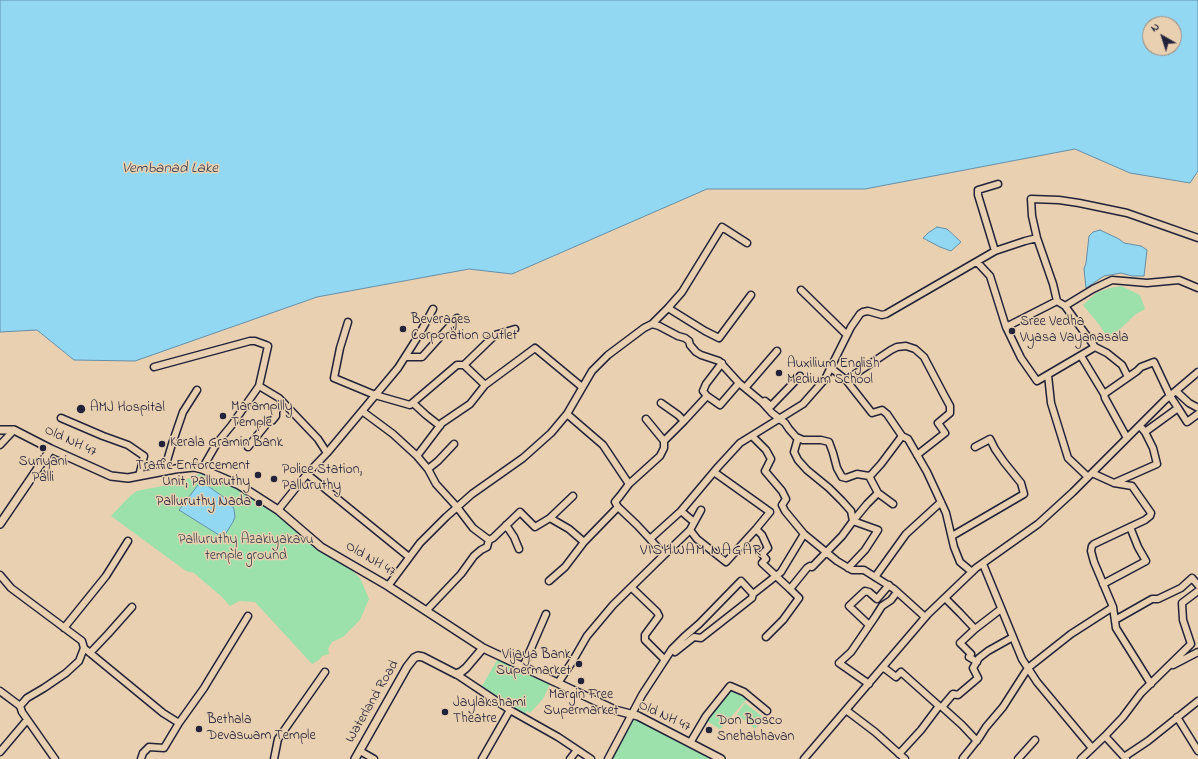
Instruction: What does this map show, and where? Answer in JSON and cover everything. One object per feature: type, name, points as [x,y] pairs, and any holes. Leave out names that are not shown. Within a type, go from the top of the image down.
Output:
[{"type":"main road","name":"Old NH 47","points":[[0,430],[14,430],[51,449],[111,476],[128,478],[194,467],[239,485],[278,510],[321,547],[388,586],[483,648],[615,710],[638,716],[721,759]]},
{"type":"main road","points":[[0,524],[51,449]]},
{"type":"main road","points":[[456,674],[466,668],[483,648]]},
{"type":"main road","name":"Waterland Road","points":[[355,759],[407,667],[414,658],[418,656],[423,657],[456,674]]},
{"type":"street","points":[[995,251],[978,195],[978,190],[998,184]]},
{"type":"street","points":[[1128,377],[1122,365],[1095,346],[1065,306],[1057,301],[1053,284],[1037,238],[1032,216],[1031,199],[1059,200],[1127,213],[1198,238]]},
{"type":"street","points":[[388,586],[420,543],[457,507],[472,494],[523,458],[551,433],[567,414],[592,371],[608,355],[644,328],[652,324],[668,308],[682,292],[722,227],[747,243]]},
{"type":"street","points":[[650,539],[682,511],[740,443],[803,404],[825,379],[846,335],[857,317],[863,312],[882,315],[886,314],[995,251],[1037,238]]},
{"type":"street","points":[[977,262],[990,276],[1006,328],[1021,358],[1037,381],[1081,356],[1095,346]]},
{"type":"street","points":[[1065,306],[1093,289],[1112,280],[1147,283],[1179,280],[1198,288]]},
{"type":"street","points":[[801,290],[846,335]]},
{"type":"street","points":[[668,308],[719,338],[751,295]]},
{"type":"street","points":[[1006,328],[1057,301]]},
{"type":"street","points":[[278,510],[398,368],[406,357],[433,308]]},
{"type":"street","points":[[406,357],[422,356],[457,318]]},
{"type":"street","points":[[348,322],[340,348],[334,378],[375,395],[410,405],[457,365],[464,365],[485,385]]},
{"type":"street","points":[[652,324],[685,338],[696,352],[722,363],[739,383],[771,406],[800,376]]},
{"type":"street","points":[[464,365],[495,334],[515,329]]},
{"type":"street","points":[[154,367],[250,341],[255,341],[268,346],[259,386],[217,443],[202,469]]},
{"type":"street","points":[[846,380],[891,350],[897,348],[906,346],[915,349],[924,357],[950,406],[950,413],[938,423],[945,433],[917,455]]},
{"type":"street","points":[[417,456],[442,423],[470,404],[485,385],[535,348],[582,387]]},
{"type":"street","points":[[746,387],[776,351]]},
{"type":"street","points":[[1081,356],[1104,394],[1127,438]]},
{"type":"street","points":[[1104,394],[1141,367],[1154,362],[1170,396],[1187,422],[1198,414]]},
{"type":"street","points":[[722,363],[706,384],[703,391],[706,396],[720,405],[739,383]]},
{"type":"street","points":[[831,368],[846,380],[872,413],[882,410],[887,414],[902,436],[911,442],[913,449],[927,472],[946,513],[954,547],[960,562],[972,572]]},
{"type":"street","points":[[804,759],[925,617],[944,598],[972,572],[1038,524],[1170,396],[1198,372]]},
{"type":"street","points":[[1048,375],[1051,403],[1068,458],[1090,475],[1114,483],[1132,486],[1151,513],[1145,520],[1099,541],[1092,546],[1094,562],[1113,607],[1116,628],[1151,684]]},
{"type":"street","points":[[259,386],[279,398],[318,439],[327,453]]},
{"type":"street","points":[[746,387],[779,419],[785,422],[789,429],[798,438],[808,441],[821,440],[829,442],[837,468],[842,477],[846,478],[857,474],[869,476]]},
{"type":"street","points":[[164,471],[183,412],[197,390]]},
{"type":"street","points":[[1176,391],[1188,403],[1198,408]]},
{"type":"street","points":[[664,441],[706,396]]},
{"type":"street","points":[[248,447],[269,421],[272,421],[276,416],[276,411],[283,402]]},
{"type":"street","points":[[413,403],[426,416],[440,426]]},
{"type":"street","points":[[661,403],[678,414],[684,421]]},
{"type":"street","points":[[1145,432],[1178,408]]},
{"type":"street","points":[[362,411],[393,434],[417,456],[428,469],[436,484],[457,507],[473,528],[489,540]]},
{"type":"street","points":[[567,414],[604,445],[629,484]]},
{"type":"street","points":[[61,418],[128,445],[144,456],[139,476]]},
{"type":"street","points":[[646,420],[664,441],[664,448],[660,456],[629,484],[615,502],[664,555]]},
{"type":"street","points":[[1114,483],[1157,464],[1154,448],[1140,426]]},
{"type":"street","points":[[0,445],[14,430]]},
{"type":"street","points":[[752,436],[766,450],[771,459],[765,471],[782,491],[786,499],[782,505],[785,511],[804,534],[848,568],[852,570],[864,570],[889,585],[925,617]]},
{"type":"street","points":[[869,476],[881,464],[902,436]]},
{"type":"street","points":[[798,438],[794,452],[798,460],[807,470],[830,488],[842,501],[850,511],[852,522]]},
{"type":"street","points":[[952,536],[1024,494],[1021,483],[1004,462],[990,439],[975,447]]},
{"type":"street","points":[[428,469],[454,444]]},
{"type":"street","points":[[690,530],[697,539],[726,562],[770,512],[714,472]]},
{"type":"street","points":[[307,474],[410,557]]},
{"type":"street","points":[[869,476],[878,493],[894,504]]},
{"type":"street","points":[[790,589],[807,568],[810,566],[812,567],[842,536],[867,504],[878,493]]},
{"type":"street","points":[[426,610],[461,574],[474,556],[487,547],[489,540],[520,512],[535,527],[550,518],[573,496]]},
{"type":"street","points":[[875,577],[906,534],[941,502]]},
{"type":"street","points":[[549,581],[565,567],[584,542],[618,507]]},
{"type":"street","points":[[558,683],[587,636],[613,605],[690,530],[701,510]]},
{"type":"street","points":[[682,511],[694,522]]},
{"type":"street","points":[[550,518],[569,529],[584,542]]},
{"type":"street","points":[[848,568],[865,550],[878,530],[852,522]]},
{"type":"street","points":[[506,525],[514,537],[519,549]]},
{"type":"street","points":[[1103,584],[1146,561],[1138,547],[1130,527]]},
{"type":"street","points":[[756,528],[762,535],[768,548],[762,554],[766,558],[762,563],[799,598],[783,620],[766,637]]},
{"type":"street","points":[[672,649],[674,652],[694,637],[701,638],[752,598],[753,594],[781,572],[804,534]]},
{"type":"street","points":[[64,628],[106,576],[128,541]]},
{"type":"street","points":[[983,564],[1022,659],[1037,682],[1092,748]]},
{"type":"street","points":[[0,575],[11,588],[82,641],[84,648],[163,713],[179,723]]},
{"type":"street","points":[[1115,620],[1152,599],[1158,599],[1181,588],[1192,578],[1198,585]]},
{"type":"street","points":[[608,759],[642,695],[672,649],[741,581],[753,594]]},
{"type":"street","points":[[869,625],[849,606],[865,591],[877,599],[889,585]]},
{"type":"street","points":[[632,588],[657,612],[659,616],[645,635],[645,640],[665,660]]},
{"type":"street","points":[[1081,759],[1123,717],[1141,693],[1191,644],[1183,620],[1182,604],[1198,591]]},
{"type":"street","points":[[869,684],[839,663],[851,652],[882,606],[891,600],[897,592]]},
{"type":"street","points":[[944,598],[975,629]]},
{"type":"street","points":[[90,653],[132,607]]},
{"type":"street","points":[[964,759],[963,758],[986,727],[1003,707],[1028,668],[1071,634],[1113,607]]},
{"type":"street","points":[[977,662],[969,657],[971,654],[960,643],[975,629],[1001,609]]},
{"type":"street","points":[[523,667],[546,614]]},
{"type":"street","points":[[141,759],[143,752],[149,747],[164,748],[179,723],[204,688],[248,616]]},
{"type":"street","points":[[846,710],[875,732],[902,757],[940,707],[953,694],[958,696],[978,678],[973,668],[979,658],[988,651],[1013,637]]},
{"type":"street","points":[[20,706],[27,698],[66,673],[79,661],[84,648]]},
{"type":"street","points":[[1165,670],[1198,652]]},
{"type":"street","points":[[883,667],[896,677],[901,672],[962,725],[977,741]]},
{"type":"street","points":[[274,759],[278,739],[325,672]]},
{"type":"street","points":[[456,674],[510,710],[558,737],[591,759]]},
{"type":"street","points":[[690,743],[706,716],[730,686],[744,692],[767,711]]},
{"type":"street","points":[[0,691],[20,706],[27,720],[55,759]]},
{"type":"street","points":[[1105,736],[1125,758],[1198,701]]},
{"type":"street","points":[[482,759],[510,710]]},
{"type":"street","points":[[1177,717],[1198,751]]},
{"type":"street","points":[[0,752],[27,720]]},
{"type":"street","points":[[1018,759],[1035,740]]},
{"type":"street","points":[[360,750],[374,759]]},
{"type":"street","points":[[570,759],[577,750]]},
{"type":"green space","points":[[1121,286],[1140,295],[1145,309],[1136,314],[1120,329],[1107,338],[1101,327],[1083,305],[1096,293]]},
{"type":"green space","name":"Palluruthy Azakiyakavu temple ground","points":[[204,472],[278,508],[342,561],[360,578],[369,599],[360,620],[343,637],[332,642],[328,649],[329,654],[322,656],[319,660],[312,664],[255,602],[239,601],[230,606],[222,597],[194,573],[186,571],[111,516],[129,497],[137,491],[172,484]]},
{"type":"green space","points":[[499,657],[551,682],[543,699],[530,713],[527,711],[524,716],[479,691]]},
{"type":"green space","points":[[730,688],[747,699],[720,729],[705,720]]},
{"type":"green space","points":[[745,703],[764,718],[755,729],[737,714]]},
{"type":"green space","points":[[635,717],[718,759],[611,759]]},
{"type":"water","name":"Vembanad Lake","points":[[0,0],[1198,0],[1198,171],[1190,183],[1130,173],[1075,149],[865,189],[707,189],[512,274],[469,269],[317,297],[135,361],[74,360],[37,330],[0,332]]},
{"type":"water","points":[[937,227],[947,229],[961,242],[951,251],[923,238]]},
{"type":"water","points":[[1100,230],[1124,243],[1141,246],[1147,250],[1144,276],[1132,276],[1121,273],[1104,276],[1086,288],[1084,269],[1089,236],[1093,232]]},
{"type":"water","points":[[201,481],[229,501],[234,509],[235,517],[226,533],[219,535],[179,510]]},
{"type":"place","name":"Beverages Corporation Outlet","points":[[403,329]]},
{"type":"place","name":"Sree Vedha Vyasa Vayanasala","points":[[1012,331]]},
{"type":"place","name":"Auxilium English Medium School","points":[[779,373]]},
{"type":"place","name":"AMJ Hospital","points":[[81,409]]},
{"type":"place","name":"Marampilly Temple","points":[[223,416]]},
{"type":"place","name":"Kerala Gramin Bank","points":[[162,444]]},
{"type":"place","name":"Suriyani Palli","points":[[43,448]]},
{"type":"place","name":"Traffic Enforcement Unit, Palluruthy","points":[[258,475]]},
{"type":"place","name":"Police Station, Palluruthy","points":[[274,479]]},
{"type":"place","name":"Palluruthy Nada","points":[[259,503]]},
{"type":"place","name":"Vijaya Bank Supermarket","points":[[579,664]]},
{"type":"place","name":"Margin Free Supermarket","points":[[581,681]]},
{"type":"place","name":"Jaylakshami Theatre","points":[[445,712]]},
{"type":"place","name":"Bethala Devaswam Temple","points":[[199,729]]},
{"type":"place","name":"Don Bosco Snehabhavan","points":[[709,730]]},
{"type":"district","name":"VISHWAM NAGAR","points":[[701,552]]}]
